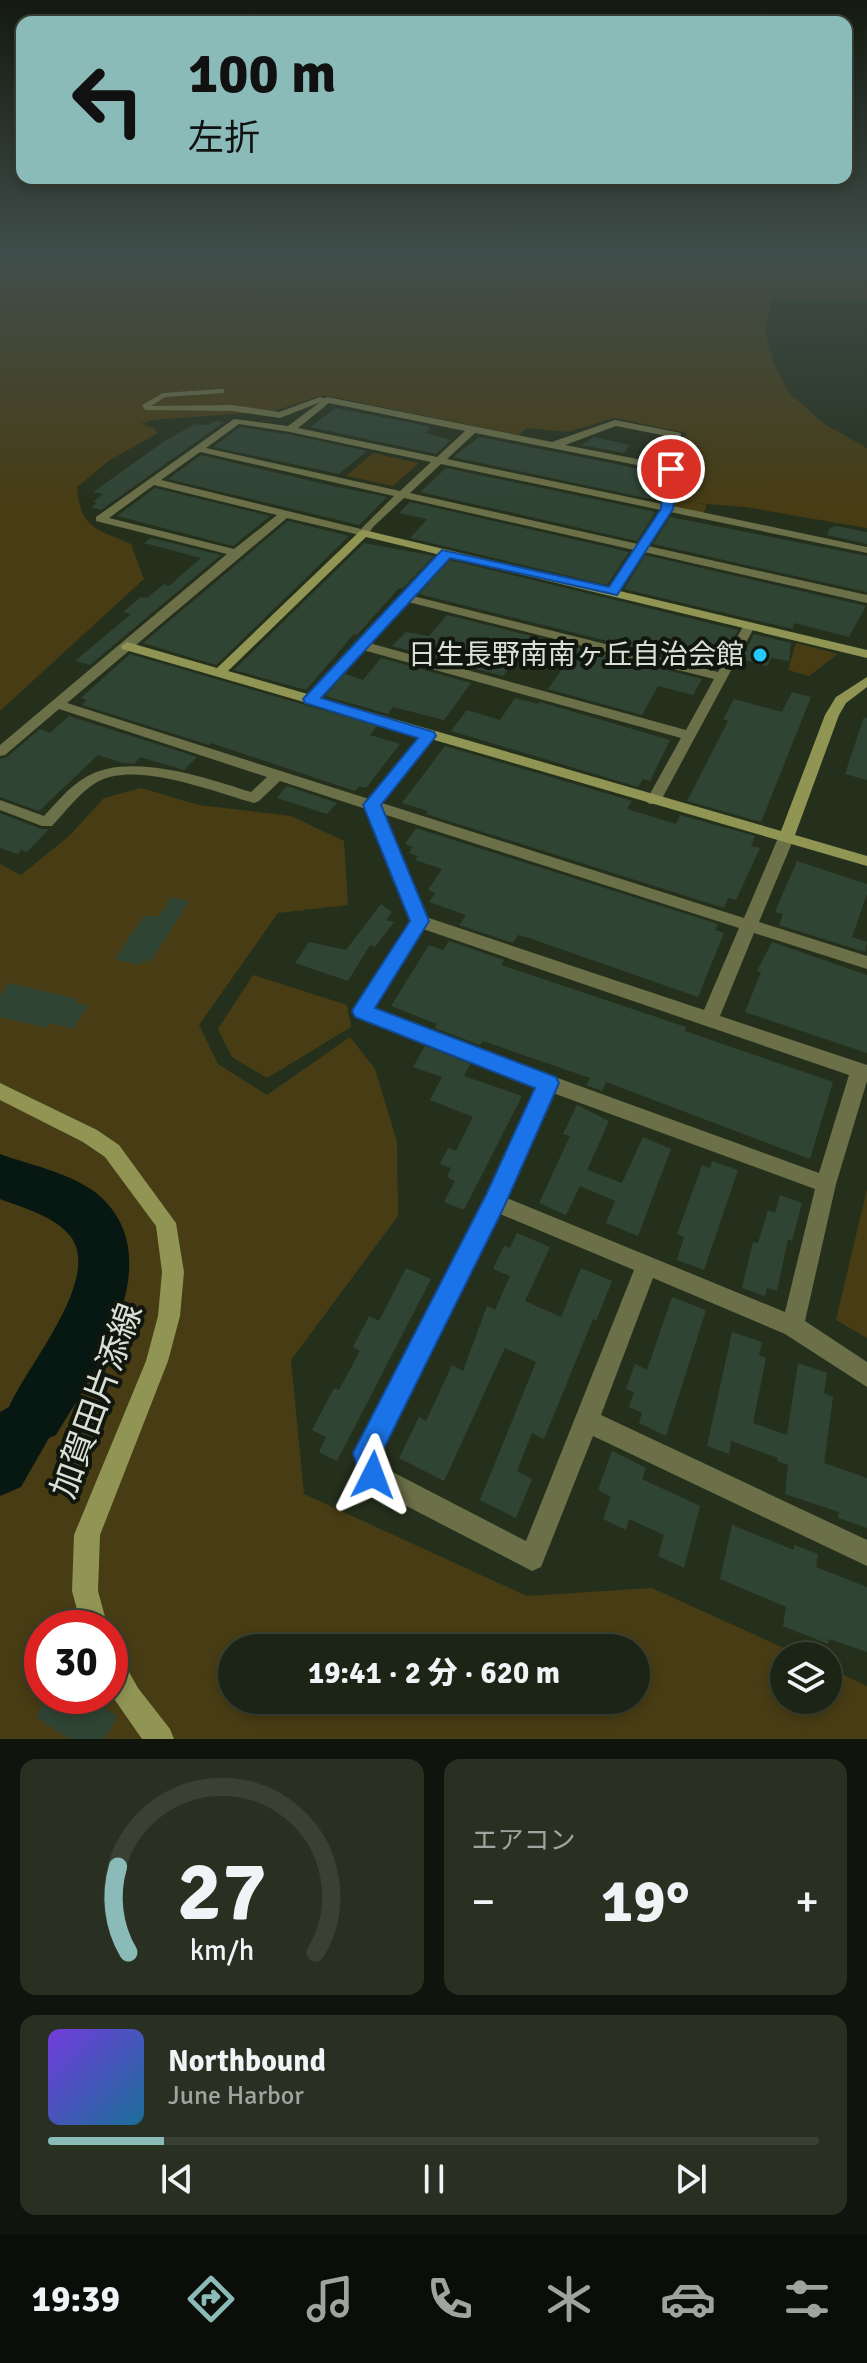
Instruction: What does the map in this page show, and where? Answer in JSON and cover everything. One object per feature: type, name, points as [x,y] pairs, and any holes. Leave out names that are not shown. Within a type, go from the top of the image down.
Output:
[{"type":"street","points":[[290,429],[327,400],[671,469]]},
{"type":"street","points":[[236,553],[100,519],[237,421],[290,429],[867,550]]},
{"type":"street","points":[[554,445],[615,423],[677,435],[667,509],[612,592]]},
{"type":"street","points":[[219,673],[472,430]]},
{"type":"street","points":[[198,449],[867,599]]},
{"type":"street","points":[[150,481],[867,654]]},
{"type":"street","points":[[0,752],[284,515]]},
{"type":"street","points":[[310,699],[364,646],[447,553]]},
{"type":"street","points":[[407,598],[719,676]]},
{"type":"street","points":[[654,801],[719,676],[749,626]]},
{"type":"street","points":[[127,646],[428,736],[867,861]]},
{"type":"street","points":[[364,646],[688,735]]},
{"type":"street","points":[[710,1017],[786,838],[832,715],[841,700],[867,681]]},
{"type":"street","points":[[59,705],[867,963]]},
{"type":"street","points":[[372,805],[428,736]]},
{"type":"street","points":[[0,805],[47,822],[93,778],[109,772],[182,777],[254,798],[277,775]]},
{"type":"street","points":[[372,805],[419,921],[710,1017],[863,1072],[826,1184],[793,1326]]},
{"type":"street","points":[[419,921],[362,1011],[548,1083],[826,1184]]},
{"type":"street","points":[[548,1083],[495,1202],[367,1453],[373,1475],[532,1558],[646,1267]]},
{"type":"street","name":"加賀田片添線","points":[[0,1091],[28,1102],[112,1151],[166,1223],[173,1272],[169,1316],[157,1361],[87,1535],[85,1591],[90,1610]]},
{"type":"street","points":[[495,1202],[793,1326],[867,1376]]},
{"type":"street","points":[[587,1421],[867,1553]]},
{"type":"street","points":[[128,1698],[160,1739]]},
{"type":"lane","points":[[221,391],[163,395],[146,405],[159,409],[232,408],[280,415],[320,399],[327,400]]},
{"type":"shaded area","points":[[0,340],[767,340],[774,364],[789,393],[826,425],[867,448],[867,528],[745,507],[695,503],[707,505],[703,514],[674,508],[686,433],[614,418],[568,432],[527,428],[519,435],[323,395],[275,411],[152,420],[140,424],[152,427],[158,433],[110,460],[77,487],[82,512],[87,520],[92,526],[131,544],[144,579],[0,711]]},
{"type":"shaded area","points":[[373,453],[419,463],[393,486],[346,476]]},
{"type":"shaded area","points":[[796,643],[838,654],[809,676],[788,670]]},
{"type":"shaded area","points":[[141,788],[199,805],[291,816],[344,841],[348,905],[278,913],[199,1025],[218,1064],[267,1095],[350,1037],[375,1069],[397,1142],[398,1216],[291,1360],[304,1494],[527,1596],[652,1588],[770,1642],[770,1714],[842,1714],[842,1674],[867,1686],[867,1739],[0,1739],[0,864],[21,875],[69,836],[104,798]]},
{"type":"shaded area","points":[[253,975],[347,1005],[351,1027],[267,1078],[232,1057],[218,1029]]},
{"type":"shaded area","points":[[867,1189],[867,1338],[836,1320]]},
{"type":"building","points":[[336,408],[428,426],[430,429],[425,433],[451,440],[436,454],[310,427]]},
{"type":"building","points":[[214,421],[224,422],[101,510],[92,507],[97,503],[93,502],[103,494],[93,492],[163,442],[195,424],[208,425]]},
{"type":"building","points":[[240,427],[367,451],[339,474],[213,447]]},
{"type":"building","points":[[479,437],[616,464],[659,474],[657,477],[663,479],[655,500],[453,457]]},
{"type":"building","points":[[594,437],[630,445],[624,453],[581,445]]},
{"type":"building","points":[[201,455],[387,497],[359,525],[168,479]]},
{"type":"building","points":[[446,468],[655,513],[637,541],[420,492]]},
{"type":"building","points":[[155,488],[270,516],[233,546],[117,516]]},
{"type":"building","points":[[410,502],[629,552],[607,585],[410,538],[427,519],[399,513]]},
{"type":"building","points":[[670,517],[867,556],[867,592],[653,544]]},
{"type":"building","points":[[288,521],[349,536],[216,665],[143,643]]},
{"type":"building","points":[[836,526],[867,532],[867,544],[827,535],[830,528]]},
{"type":"building","points":[[151,538],[221,555],[90,665],[75,661],[131,614],[123,612],[141,597],[147,598],[164,584],[169,586],[201,558],[144,543]]},
{"type":"building","points":[[364,543],[434,556],[402,589],[399,588],[357,635],[354,634],[306,690],[234,670]]},
{"type":"building","points":[[645,555],[866,606],[849,637],[794,623],[793,629],[624,589]]},
{"type":"building","points":[[450,560],[738,630],[724,655],[718,653],[708,666],[419,594]]},
{"type":"building","points":[[447,615],[702,679],[693,695],[658,686],[642,715],[548,689],[565,665],[518,655],[503,676],[392,646],[406,632],[429,636]]},
{"type":"building","points":[[754,634],[791,643],[789,661],[771,658],[767,666],[741,659]]},
{"type":"building","points":[[130,654],[377,726],[370,735],[400,744],[366,788],[359,786],[355,791],[211,743],[209,745],[82,705],[87,700],[81,698]]},
{"type":"building","points":[[381,658],[471,683],[444,720],[393,707],[388,714],[325,696],[345,674],[363,680]]},
{"type":"building","points":[[792,692],[811,697],[761,822],[687,801],[728,721],[723,719],[734,699],[782,712]]},
{"type":"building","points":[[515,698],[540,702],[670,740],[650,781],[643,779],[638,787],[451,731],[467,710],[500,720]]},
{"type":"building","points":[[69,716],[197,757],[184,770],[140,757],[134,764],[98,755],[39,811],[0,797],[0,759],[7,757],[40,729],[50,733]]},
{"type":"building","points":[[864,717],[867,718],[867,780],[845,774]]},
{"type":"building","points":[[445,746],[632,801],[627,809],[676,824],[680,815],[755,836],[751,846],[760,848],[736,900],[728,898],[724,908],[426,814],[428,811],[402,803]]},
{"type":"building","points":[[287,786],[337,803],[327,814],[277,798]]},
{"type":"building","points":[[0,813],[41,829],[49,829],[27,852],[21,850],[18,854],[0,848]]},
{"type":"building","points":[[416,828],[718,924],[715,930],[724,933],[698,997],[529,938],[518,935],[513,943],[459,925],[466,915],[429,902],[435,893],[428,890],[442,869],[415,860],[418,856],[409,853],[413,847],[405,844]]},
{"type":"building","points":[[797,861],[867,884],[867,894],[852,937],[867,942],[865,952],[779,925],[783,914],[775,912]]},
{"type":"building","points":[[171,897],[189,901],[150,963],[144,959],[141,965],[115,959],[144,916],[160,916]]},
{"type":"building","points":[[381,904],[392,912],[386,920],[394,922],[375,947],[370,945],[348,981],[295,963],[309,942],[346,950]]},
{"type":"building","points":[[449,941],[504,960],[501,965],[686,1027],[685,1031],[833,1082],[810,1159],[606,1082],[602,1091],[586,1085],[590,1078],[483,1041],[480,1045],[435,1028],[437,1024],[391,1006],[429,945],[443,950]]},
{"type":"building","points":[[772,942],[867,975],[867,1053],[745,1012],[761,972],[757,971]]},
{"type":"building","points":[[9,983],[77,999],[74,1002],[88,1006],[73,1029],[49,1023],[46,1028],[0,1017],[0,996]]},
{"type":"building","points":[[425,1046],[470,1064],[464,1076],[522,1096],[464,1210],[444,1202],[455,1181],[447,1177],[451,1168],[440,1164],[448,1148],[456,1151],[473,1117],[430,1100],[442,1077],[413,1067]]},
{"type":"building","points":[[577,1105],[609,1121],[587,1170],[622,1183],[643,1137],[671,1149],[638,1236],[606,1223],[615,1201],[580,1186],[566,1215],[539,1203],[570,1136],[563,1134]]},
{"type":"building","points":[[712,1161],[738,1170],[704,1270],[677,1260],[684,1237],[677,1234],[702,1165],[710,1168]]},
{"type":"building","points":[[780,1195],[802,1203],[792,1241],[788,1239],[777,1291],[767,1288],[765,1296],[742,1288],[753,1242],[758,1243],[768,1210],[775,1213]]},
{"type":"building","points":[[517,1233],[550,1247],[525,1301],[561,1317],[581,1268],[612,1281],[596,1321],[593,1319],[544,1439],[532,1433],[517,1471],[532,1479],[516,1518],[480,1500],[536,1362],[505,1348],[444,1481],[399,1458],[419,1417],[426,1421],[452,1365],[463,1371],[487,1306],[495,1310],[510,1276],[493,1269],[504,1246],[510,1248]]},
{"type":"building","points":[[406,1268],[431,1279],[337,1461],[319,1452],[326,1437],[312,1430],[334,1388],[339,1390],[360,1351],[353,1347],[369,1316],[379,1321]]},
{"type":"building","points":[[672,1297],[706,1310],[666,1436],[639,1423],[642,1413],[629,1407],[634,1392],[626,1389],[635,1364],[647,1370]]},
{"type":"building","points":[[732,1332],[762,1342],[759,1355],[766,1358],[753,1423],[787,1435],[798,1363],[827,1373],[824,1393],[833,1397],[824,1463],[867,1478],[867,1528],[838,1518],[839,1512],[785,1494],[788,1465],[777,1461],[778,1458],[731,1441],[729,1454],[707,1446]]},
{"type":"building","points":[[612,1451],[646,1468],[642,1479],[700,1506],[684,1568],[658,1556],[664,1535],[629,1519],[626,1530],[603,1519],[611,1497],[598,1490]]},
{"type":"building","points":[[732,1525],[794,1550],[794,1545],[818,1554],[816,1567],[867,1587],[867,1652],[829,1639],[828,1642],[823,1642],[783,1626],[786,1607],[720,1579]]},
{"type":"building","points":[[38,1714],[117,1716],[105,1739],[69,1739],[36,1717]]},
{"type":"waterway","points":[[0,1176],[69,1204],[88,1219],[101,1240],[104,1264],[100,1291],[90,1318],[35,1414]]},
{"type":"waterway","points":[[0,1466],[22,1431]]},
{"type":"place","name":"日生長野南南ヶ丘自治会館","points":[[760,655]]},
{"type":"route","points":[[373,1475],[367,1453],[495,1202],[548,1083],[362,1011],[419,921],[372,805],[428,736],[310,699],[364,646],[447,553],[612,592],[667,509],[671,469]]}]
